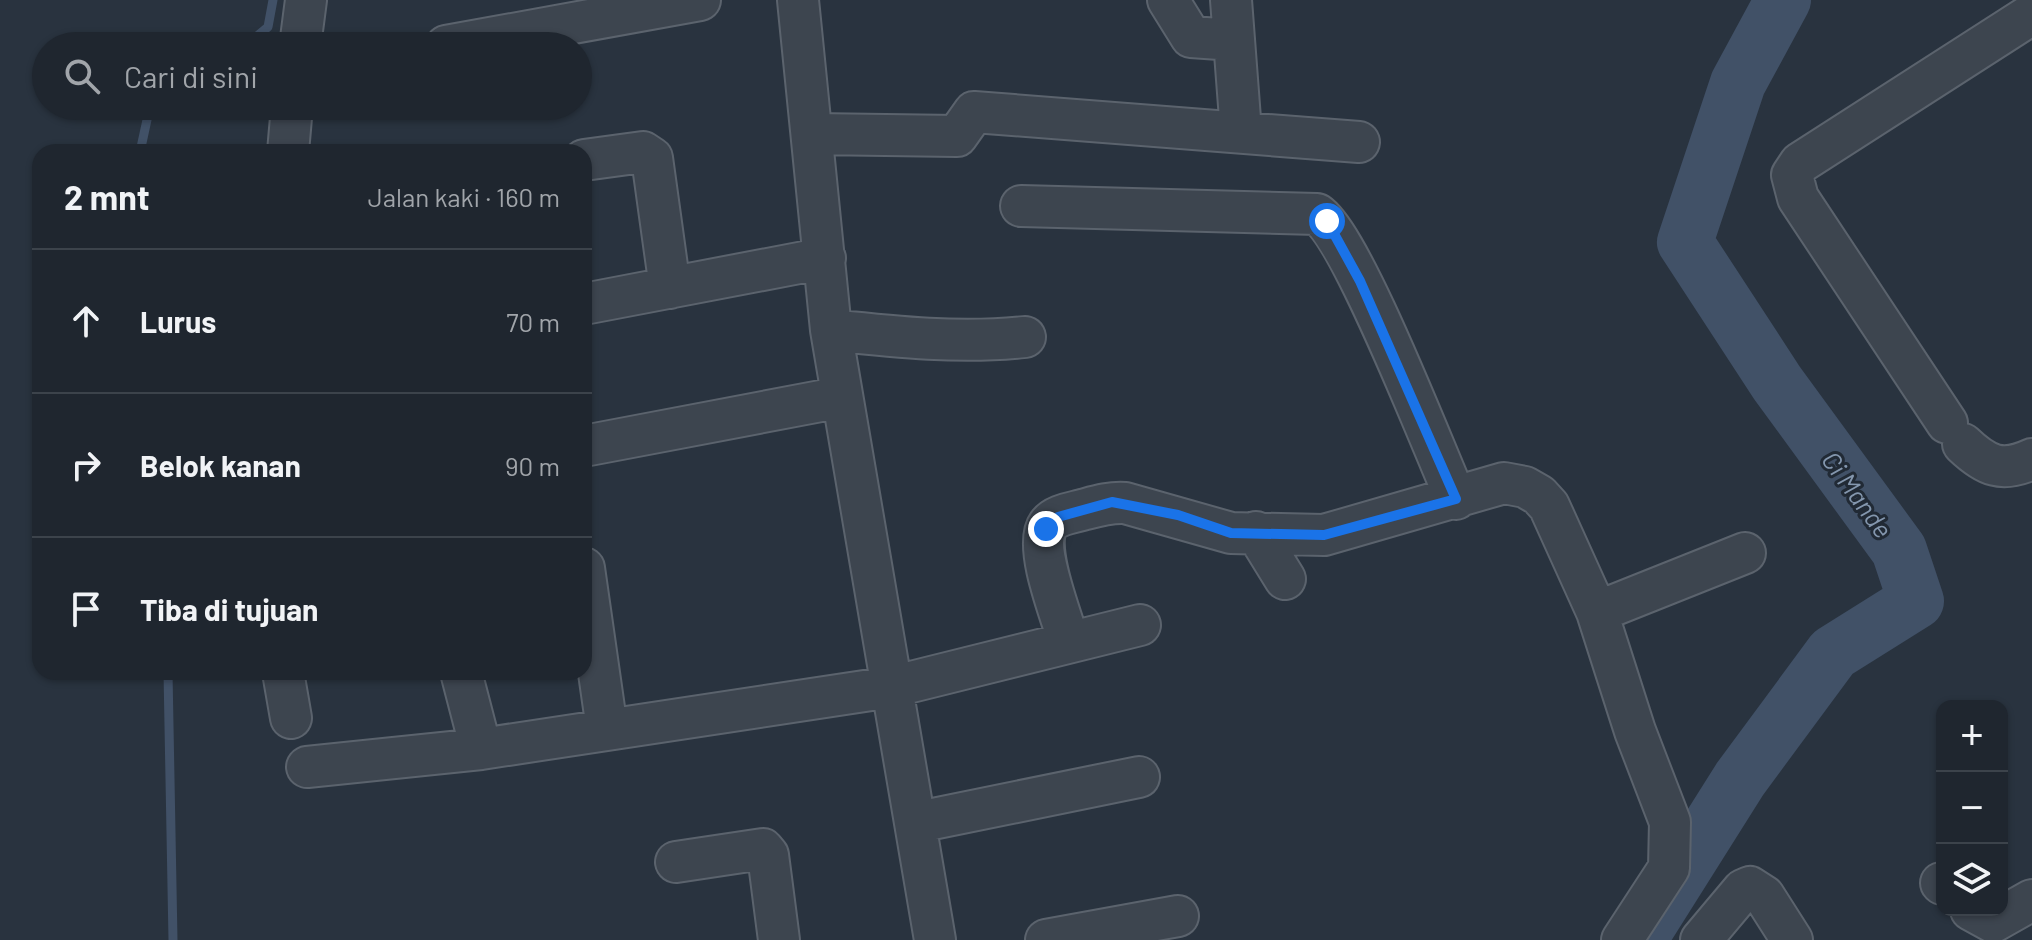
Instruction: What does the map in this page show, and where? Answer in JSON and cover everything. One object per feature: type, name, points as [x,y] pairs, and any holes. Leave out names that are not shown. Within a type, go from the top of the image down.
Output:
[{"type":"street","points":[[302,32],[306,0]]},
{"type":"street","points":[[523,32],[700,0]]},
{"type":"street","points":[[798,0],[814,134],[831,330],[891,687],[918,822],[935,940]]},
{"type":"street","points":[[1168,0],[1191,37],[1234,40]]},
{"type":"street","points":[[1231,0],[1241,132]]},
{"type":"street","points":[[2032,14],[1800,163],[1792,175],[1798,198],[1955,434],[1980,461],[1996,468],[2015,467],[2032,459]]},
{"type":"street","points":[[814,134],[957,136],[974,112],[1359,142]]},
{"type":"street","points":[[289,144],[291,120]]},
{"type":"street","points":[[592,159],[648,152],[655,167],[670,288]]},
{"type":"street","points":[[1021,206],[1317,214],[1327,221],[1360,281],[1456,499]]},
{"type":"street","points":[[592,303],[825,258]]},
{"type":"street","points":[[831,330],[918,339],[986,341],[1025,337]]},
{"type":"street","points":[[592,444],[842,397]]},
{"type":"street","points":[[1069,642],[1049,577],[1044,537],[1049,523],[1058,517],[1112,502],[1231,533],[1324,535],[1504,483],[1539,495],[1549,506],[1597,612],[1635,731],[1670,822],[1669,868],[1622,940]]},
{"type":"street","points":[[1256,532],[1285,579]]},
{"type":"street","points":[[1597,612],[1745,553]]},
{"type":"street","points":[[592,624],[607,729]]},
{"type":"street","points":[[307,767],[481,749],[891,687],[1140,625]]},
{"type":"street","points":[[284,680],[291,718]]},
{"type":"street","points":[[463,680],[481,749]]},
{"type":"street","points":[[918,822],[1139,777]]},
{"type":"street","points":[[676,862],[763,849],[768,855],[779,940]]},
{"type":"street","points":[[1701,940],[1743,890],[1750,887],[1764,896],[1792,940]]},
{"type":"street","points":[[2008,914],[2032,900]]},
{"type":"street","points":[[1070,938],[1178,916]]},
{"type":"street","points":[[1982,916],[1993,922],[2004,916]]},
{"type":"waterway","points":[[262,32],[268,27],[273,0]]},
{"type":"waterway","name":"Ci Mande","points":[[1648,925],[1740,779],[1833,653],[1916,601],[1899,550],[1777,383],[1685,242],[1738,83],[1783,0]]},
{"type":"waterway","points":[[142,144],[147,120]]},
{"type":"waterway","points":[[168,680],[173,940]]},
{"type":"route","points":[[1046,529],[1058,517],[1112,502],[1178,515],[1231,533],[1324,535],[1456,499],[1360,281],[1327,221]]}]
